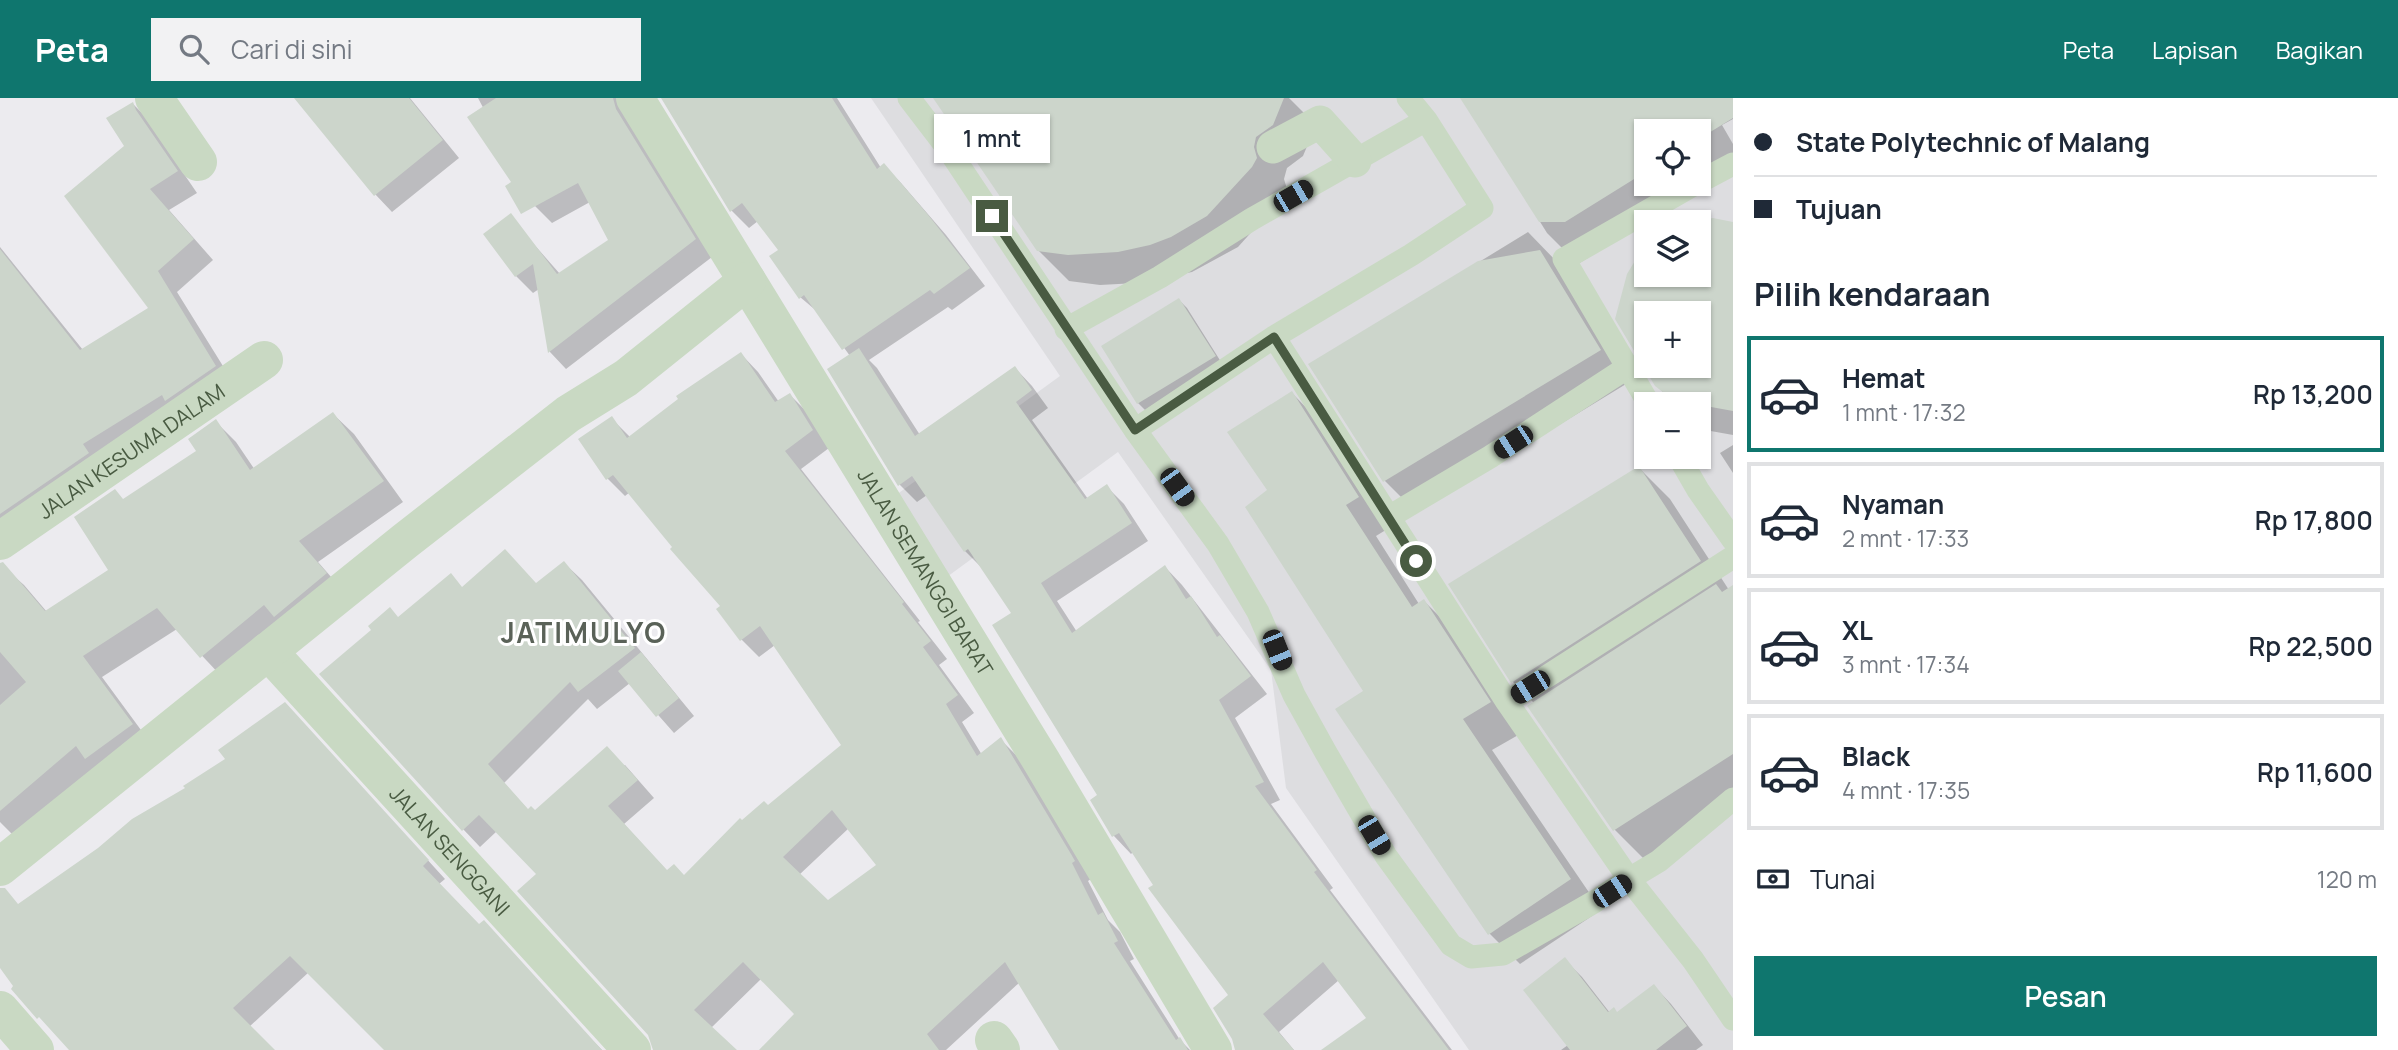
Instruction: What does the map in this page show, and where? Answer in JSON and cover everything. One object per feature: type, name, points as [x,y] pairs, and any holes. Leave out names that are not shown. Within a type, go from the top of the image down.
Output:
[{"type":"street","points":[[154,98],[198,162]]},
{"type":"street","name":"JALAN SEMANGGI BARAT","points":[[635,98],[1042,762],[1213,1050]]},
{"type":"street","points":[[1273,147],[1320,122],[1355,161]]},
{"type":"street","points":[[1,864],[568,414],[626,378],[747,281]]},
{"type":"street","name":"JALAN KESUMA DALAM","points":[[0,541],[264,360]]},
{"type":"street","name":"JALAN SENGGANI","points":[[268,651],[632,1050]]},
{"type":"street","points":[[0,1010],[35,1050]]},
{"type":"lane","points":[[909,98],[948,149],[1135,430],[1218,544],[1258,611],[1294,695],[1386,856],[1451,945],[1471,957],[1503,954],[1658,861],[1733,799]]},
{"type":"lane","points":[[1135,430],[1274,337],[1482,208],[1426,120],[1408,98]]},
{"type":"lane","points":[[1066,329],[1160,277],[1252,219],[1426,120]]},
{"type":"lane","points":[[1711,176],[1733,164]]},
{"type":"lane","points":[[1642,392],[1564,259],[1674,196]]},
{"type":"lane","points":[[1274,337],[1507,702],[1629,879],[1693,960],[1733,1019]]},
{"type":"lane","points":[[1389,517],[1490,457],[1628,367]]},
{"type":"lane","points":[[1686,469],[1733,540]]},
{"type":"lane","points":[[1507,702],[1733,557]]},
{"type":"shaded area","points":[[871,98],[1733,98],[1733,1050],[1469,1050],[1286,788],[1271,670],[1118,452],[940,582],[885,503],[1060,376]]},
{"type":"building","points":[[294,98],[409,98],[443,140],[374,196]]},
{"type":"building","points":[[496,98],[613,98],[616,109],[696,239],[548,353],[533,264],[515,277],[483,234],[511,213],[557,274],[608,240],[578,183],[521,214],[505,186],[511,182],[467,117]]},
{"type":"building","points":[[661,98],[832,98],[877,169],[884,163],[970,268],[934,294],[930,290],[842,350],[804,295],[799,299],[769,256],[778,250],[742,203],[730,212]]},
{"type":"building","points":[[933,98],[1284,98],[1273,125],[1256,137],[1254,147],[1257,158],[1252,167],[1207,216],[1171,237],[1150,245],[1118,252],[1068,255],[1037,251]]},
{"type":"building","points":[[1460,98],[1733,98],[1733,118],[1711,132],[1711,119],[1634,119],[1634,179],[1565,222],[1539,222]]},
{"type":"building","points":[[133,102],[178,171],[150,189],[194,239],[158,271],[216,366],[165,401],[162,395],[83,444],[89,453],[0,514],[0,249],[80,350],[148,308],[64,196],[124,146],[106,118]]},
{"type":"building","points":[[1711,218],[1733,222],[1733,411],[1711,407],[1711,392],[1663,392],[1650,378],[1711,378],[1711,301],[1634,301],[1634,351],[1615,319],[1627,274],[1634,262],[1634,287],[1711,287]]},
{"type":"building","points":[[1540,250],[1601,350],[1383,482],[1308,364],[1478,261]]},
{"type":"building","points":[[1179,298],[1216,356],[1137,404],[1101,346]]},
{"type":"building","points":[[859,348],[915,436],[1015,366],[1032,390],[1016,402],[1085,499],[1107,484],[1132,523],[1041,583],[1072,633],[1165,565],[1186,599],[1191,596],[1217,637],[1220,635],[1251,676],[1219,700],[1264,782],[1255,786],[1317,870],[1314,872],[1449,1050],[1321,1050],[1366,1018],[1323,962],[1263,1014],[1294,1050],[1235,1050],[1232,1039],[1213,1008],[1228,995],[1148,888],[1153,885],[1119,833],[1112,837],[1090,800],[1097,795],[992,625],[1011,613],[968,549],[964,552],[912,476],[898,486],[827,369]]},
{"type":"building","points":[[741,352],[775,402],[790,393],[813,430],[785,451],[904,602],[902,604],[931,641],[923,647],[958,695],[946,704],[977,756],[1001,737],[1075,861],[1072,863],[1098,915],[1103,912],[1118,941],[1114,943],[1176,1040],[1180,1037],[1188,1050],[1059,1050],[1005,962],[927,1034],[939,1050],[759,1050],[794,1014],[743,962],[694,1010],[737,1050],[653,1050],[648,1035],[517,891],[536,874],[479,815],[462,831],[319,674],[371,630],[368,626],[390,607],[398,617],[451,573],[462,587],[505,549],[536,583],[564,561],[635,648],[578,692],[570,682],[488,764],[528,809],[531,806],[535,810],[607,746],[638,780],[608,806],[667,870],[674,864],[684,875],[740,818],[742,820],[764,801],[768,805],[841,745],[760,626],[740,641],[716,609],[720,606],[670,549],[672,547],[613,475],[606,480],[578,439],[612,416],[627,438],[678,399],[676,396]],"holes":[[[832,810],[876,865],[828,900],[783,857]]]},
{"type":"building","points":[[1292,391],[1359,497],[1346,505],[1412,607],[1424,599],[1491,702],[1463,719],[1571,879],[1488,935],[1335,709],[1363,691],[1245,507],[1267,490],[1227,432]]},
{"type":"building","points":[[333,412],[384,481],[299,541],[327,573],[274,617],[264,605],[200,658],[157,608],[83,656],[133,724],[85,759],[76,746],[0,811],[0,705],[26,682],[0,652],[0,563],[3,562],[45,611],[108,570],[74,517],[115,489],[123,499],[196,451],[188,439],[216,419],[250,470]]},
{"type":"building","points":[[1634,469],[1641,469],[1701,561],[1511,683],[1448,584]]},
{"type":"building","points":[[1716,584],[1722,592],[1733,585],[1733,754],[1613,831],[1527,706]]},
{"type":"building","points":[[641,652],[679,698],[656,717],[618,671]]},
{"type":"building","points":[[285,702],[429,860],[423,866],[479,924],[484,920],[602,1050],[384,1050],[290,956],[233,1008],[275,1050],[69,1050],[39,1017],[37,1019],[11,989],[13,986],[0,968],[0,888],[5,888],[18,904],[98,848],[132,819],[185,788],[183,786],[225,759],[218,750]]},
{"type":"building","points":[[1565,957],[1608,1012],[1614,1007],[1617,1012],[1654,984],[1687,1026],[1656,1050],[1570,1050],[1523,990]]},
{"type":"district","name":"JATIMULYO","points":[[584,632]]},
{"type":"route","points":[[992,216],[1135,430],[1274,337],[1416,561]]}]
